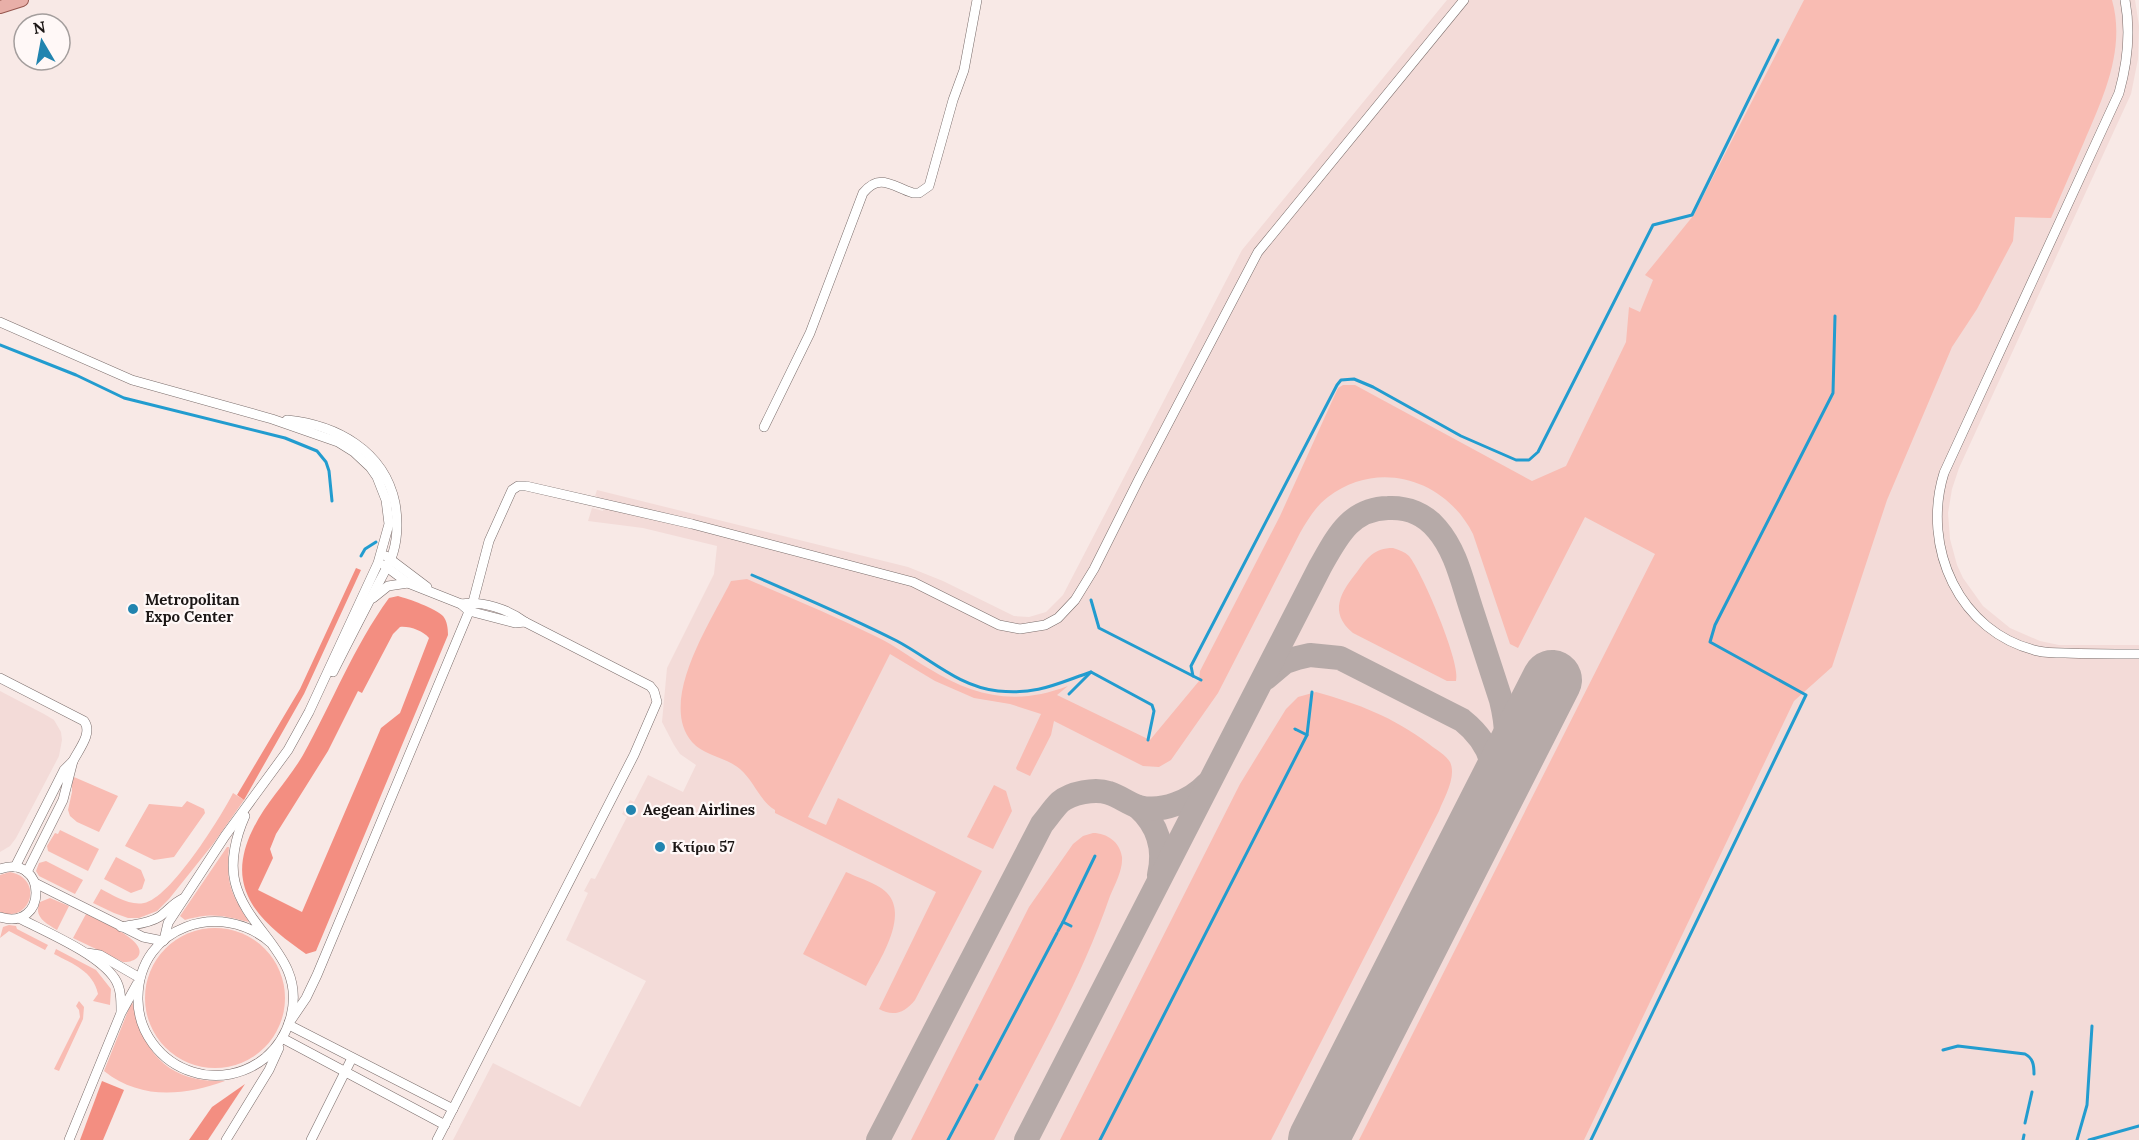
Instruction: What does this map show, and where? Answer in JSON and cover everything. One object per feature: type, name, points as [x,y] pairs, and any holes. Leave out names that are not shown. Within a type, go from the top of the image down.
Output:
[{"type":"main road","points":[[0,7],[22,0]]},
{"type":"street","points":[[765,427],[810,333],[862,193],[872,183],[882,182],[919,194],[929,186],[953,100],[964,70],[977,0]]},
{"type":"street","points":[[226,1140],[269,1071],[289,1024],[306,998],[317,975],[471,606],[489,541],[512,490],[518,486],[525,486],[692,524],[913,582],[999,625],[1020,629],[1037,627],[1058,618],[1075,600],[1094,569],[1258,252],[1464,0]]},
{"type":"street","points":[[2125,0],[2128,58],[2119,93],[1944,473],[1938,498],[1936,524],[1944,566],[1951,580],[1968,607],[1996,632],[2020,646],[2040,652],[2139,654]]},
{"type":"street","points":[[0,322],[132,380],[341,434],[365,449],[376,462],[392,491],[398,519],[395,542],[322,680],[318,694]]},
{"type":"street","points":[[384,560],[437,593]]},
{"type":"street","points":[[384,560],[408,583],[461,604],[502,610],[516,615],[525,622],[650,686],[654,690],[657,702],[634,755],[437,1140]]},
{"type":"street","points":[[164,940],[168,923],[184,898],[225,836],[288,750],[369,601],[384,560]]},
{"type":"street","points":[[369,601],[388,586],[408,583]]},
{"type":"street","points":[[0,678],[84,721],[87,725],[87,733],[73,761],[63,800],[27,872]]},
{"type":"street","points":[[15,867],[64,770],[73,761]]},
{"type":"street","points":[[252,801],[238,834],[233,872],[238,894],[285,962],[291,978],[293,1000],[289,1024]]},
{"type":"street","points":[[0,869],[15,867],[27,872],[35,884],[37,895],[33,907],[19,918]]},
{"type":"street","points":[[35,884],[143,937],[164,940]]},
{"type":"street","points":[[121,927],[153,920],[164,914],[175,902],[184,898]]},
{"type":"street","points":[[0,917],[19,918],[85,953],[105,967],[114,978],[121,998],[121,1013]]},
{"type":"street","points":[[69,1140],[121,1013],[149,958],[164,940],[192,924],[218,921],[243,926],[255,931],[271,943]]},
{"type":"street","points":[[85,953],[100,955],[140,979]]},
{"type":"street","points":[[140,979],[138,1007],[146,1033],[163,1055],[186,1070],[213,1076],[241,1072],[266,1057],[282,1038]]},
{"type":"street","points":[[289,1024],[453,1109]]},
{"type":"street","points":[[282,1038],[445,1125]]},
{"type":"street","points":[[311,1140],[352,1058]]},
{"type":"shaded area","points":[[1447,0],[2135,0],[2139,26],[2138,59],[2131,94],[1959,468],[1952,489],[1948,513],[1950,539],[1963,578],[1983,606],[2010,628],[2040,641],[2059,645],[2139,645],[2139,1140],[453,1140],[493,1063],[580,1107],[646,981],[566,940],[588,893],[584,891],[591,878],[595,879],[627,817],[622,814],[630,800],[634,802],[648,775],[683,792],[696,765],[680,754],[662,722],[667,668],[714,574],[717,546],[643,528],[588,521],[592,508],[603,511],[605,500],[595,496],[597,490],[908,567],[943,581],[1014,616],[1029,617],[1046,612],[1063,595],[1242,250]]},
{"type":"shaded area","points":[[1804,0],[2112,0],[2116,18],[2114,55],[2105,91],[2051,218],[2015,217],[2013,241],[1977,309],[1952,347],[1887,500],[1832,667],[1794,701],[1584,1140],[1359,1140],[1655,554],[1585,517],[1518,648],[1510,644],[1473,534],[1461,515],[1429,488],[1389,477],[1368,479],[1348,485],[1328,497],[1316,509],[1300,533],[1218,693],[1171,760],[1159,767],[1143,766],[1054,721],[1051,735],[1030,776],[1016,768],[1041,714],[1010,704],[974,698],[935,681],[890,654],[808,817],[826,825],[838,798],[982,871],[915,1000],[903,1011],[889,1013],[879,1009],[936,892],[775,813],[775,810],[769,806],[740,769],[697,747],[683,725],[681,705],[684,683],[691,661],[731,581],[747,579],[829,614],[897,648],[945,678],[979,692],[1013,697],[1030,696],[1068,686],[1057,695],[1150,740],[1199,681],[1200,671],[1280,516],[1338,388],[1343,385],[1355,385],[1532,481],[1566,466],[1626,342],[1629,307],[1640,312],[1653,280],[1645,275],[1693,216]]},
{"type":"shaded area","points":[[1393,548],[1409,556],[1423,580],[1440,618],[1453,657],[1456,681],[1447,681],[1353,633],[1341,617],[1339,610],[1342,595],[1361,567],[1376,552]]},
{"type":"shaded area","points":[[356,568],[361,570],[304,694],[244,800],[237,795],[300,689]]},
{"type":"shaded area","points":[[403,597],[439,613],[445,620],[448,635],[316,951],[306,954],[267,923],[252,903],[243,880],[244,855],[249,836],[257,821],[303,755],[354,655],[389,598]],"holes":[[[400,627],[420,631],[429,638],[400,713],[381,728],[302,912],[258,890],[273,858],[270,849],[276,834],[328,751],[358,691],[362,693],[393,634]]]},
{"type":"shaded area","points":[[0,691],[54,720],[61,732],[62,740],[59,756],[16,838],[10,846],[0,852]]},
{"type":"shaded area","points":[[1316,692],[1347,701],[1402,726],[1446,757],[1450,762],[1452,774],[1439,811],[1271,1140],[1060,1140],[1240,784],[1286,709],[1298,697]]},
{"type":"shaded area","points":[[74,777],[118,796],[99,832],[77,822],[70,816],[68,810]]},
{"type":"shaded area","points":[[994,785],[1006,791],[1012,811],[993,849],[967,837]]},
{"type":"shaded area","points":[[233,793],[244,800],[213,844],[157,911],[139,918],[128,918],[93,903],[101,889],[138,904],[155,898],[167,888],[194,856]]},
{"type":"shaded area","points":[[187,801],[204,809],[205,813],[174,857],[154,860],[125,846],[149,804],[182,807]]},
{"type":"shaded area","points":[[60,830],[99,849],[88,871],[48,851],[47,846],[55,833],[58,834]]},
{"type":"shaded area","points":[[1093,833],[1112,839],[1119,847],[1122,857],[1120,872],[1071,989],[994,1140],[911,1140],[1029,907],[1073,844],[1083,836]]},
{"type":"shaded area","points":[[229,847],[228,870],[231,887],[237,903],[249,922],[218,916],[203,916],[185,920],[180,916]]},
{"type":"shaded area","points":[[116,857],[141,870],[145,880],[142,889],[131,893],[104,879]]},
{"type":"shaded area","points":[[46,861],[83,880],[75,894],[39,876],[36,871],[39,863]]},
{"type":"shaded area","points":[[10,872],[21,876],[30,891],[26,906],[19,912],[10,914],[0,912],[0,875]]},
{"type":"shaded area","points":[[846,872],[881,888],[891,898],[895,909],[891,936],[866,986],[803,954]]},
{"type":"shaded area","points":[[50,898],[69,906],[57,930],[42,919],[38,912],[40,902]]},
{"type":"shaded area","points":[[86,914],[133,940],[140,952],[137,958],[123,962],[73,938]]},
{"type":"shaded area","points":[[16,926],[17,929],[48,945],[45,950],[9,931],[0,938],[3,927]]},
{"type":"shaded area","points":[[215,928],[242,933],[264,949],[280,971],[285,998],[280,1025],[264,1047],[242,1063],[215,1068],[188,1063],[166,1047],[150,1025],[145,998],[150,971],[166,949],[188,933]]},
{"type":"shaded area","points":[[56,949],[96,970],[111,989],[110,1005],[93,1001],[98,994],[92,979],[75,965],[54,954]]},
{"type":"shaded area","points":[[79,1001],[84,1007],[83,1019],[59,1071],[54,1069],[80,1017],[76,1006]]},
{"type":"shaded area","points":[[132,1001],[143,1036],[161,1061],[188,1077],[225,1081],[194,1090],[147,1091],[133,1087],[104,1071]]},
{"type":"shaded area","points":[[102,1081],[124,1090],[103,1140],[80,1140]]},
{"type":"shaded area","points":[[245,1084],[208,1140],[189,1140],[212,1107]]},
{"type":"waterway","points":[[1201,680],[1193,676],[1191,666],[1341,380],[1354,379],[1373,387],[1461,436],[1516,460],[1529,460],[1538,452],[1653,225],[1692,215],[1778,40]]},
{"type":"waterway","points":[[1591,1140],[1806,695],[1710,642],[1715,625],[1833,393],[1835,316]]},
{"type":"waterway","points":[[0,345],[76,375],[124,398],[285,438],[317,451],[326,462],[329,471],[332,501]]},
{"type":"waterway","points":[[361,556],[365,549],[376,542]]},
{"type":"waterway","points":[[752,575],[879,632],[958,678],[984,688],[1012,692],[1035,690],[1091,672]]},
{"type":"waterway","points":[[1091,600],[1099,628],[1193,676]]},
{"type":"waterway","points":[[1069,694],[1091,672],[1152,705],[1154,711],[1148,740]]},
{"type":"waterway","points":[[1100,1140],[1307,735],[1312,692]]},
{"type":"waterway","points":[[1295,729],[1307,735]]},
{"type":"waterway","points":[[1063,922],[1095,856]]},
{"type":"waterway","points":[[1058,931],[1063,922],[1071,926]]},
{"type":"waterway","points":[[980,1079],[1057,933]]},
{"type":"waterway","points":[[2077,1140],[2087,1105],[2092,1026]]},
{"type":"waterway","points":[[1943,1050],[1958,1046],[2025,1054],[2032,1062],[2034,1074]]},
{"type":"waterway","points":[[948,1140],[977,1085]]},
{"type":"waterway","points":[[2025,1123],[2032,1092]]},
{"type":"waterway","points":[[2089,1140],[2139,1126]]},
{"type":"waterway","points":[[2023,1140],[2024,1135]]},
{"type":"taxiway","points":[[1026,1140],[1320,567],[1339,535],[1354,519],[1364,513],[1388,508],[1415,512],[1437,529],[1454,557],[1501,700],[1506,727],[1503,762],[1491,799]]},
{"type":"taxiway","points":[[1266,678],[1285,662],[1297,658],[1310,655],[1340,658],[1462,720],[1476,733],[1486,748],[1492,764],[1494,783]]},
{"type":"taxiway","points":[[878,1140],[1042,824],[1057,805],[1077,794],[1097,791],[1113,794],[1139,807],[1166,807],[1193,796],[1207,784]]},
{"type":"taxiway","points":[[1138,807],[1151,822],[1158,838],[1161,856],[1159,875]]},
{"type":"runway","points":[[1318,1140],[1552,680]]},
{"type":"place","name":"Metropolitan Expo Center","points":[[133,609]]},
{"type":"place","name":"Aegean Airlines","points":[[631,810]]},
{"type":"place","name":"Κτίριο 57","points":[[660,847]]}]
